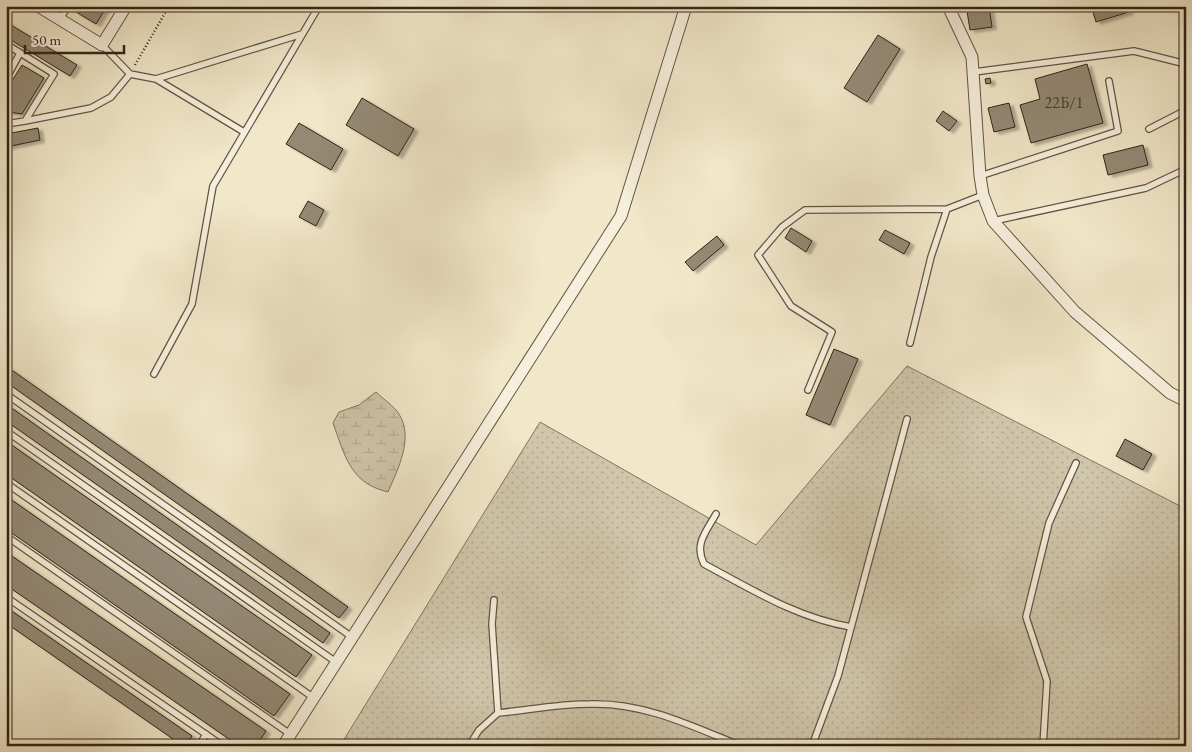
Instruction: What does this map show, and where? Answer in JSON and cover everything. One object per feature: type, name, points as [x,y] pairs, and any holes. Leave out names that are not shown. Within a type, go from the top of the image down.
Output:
[{"type":"street","points":[[38,6],[102,45],[126,6]]},
{"type":"street","points":[[283,746],[621,216],[686,6]]},
{"type":"street","points":[[948,6],[972,56],[980,176],[983,196],[993,221],[1075,312],[1170,393],[1186,401]]},
{"type":"lane","points":[[60,19],[68,6]]},
{"type":"lane","points":[[154,374],[192,304],[212,186],[319,6]]},
{"type":"lane","points":[[156,79],[303,34]]},
{"type":"lane","points":[[6,44],[54,74],[25,120]]},
{"type":"lane","points":[[102,45],[130,74],[156,79],[244,132]]},
{"type":"lane","points":[[974,72],[1134,51],[1186,64]]},
{"type":"lane","points":[[6,79],[20,53]]},
{"type":"lane","points":[[6,124],[91,108],[111,97],[130,74]]},
{"type":"lane","points":[[980,176],[1118,131],[1109,81]]},
{"type":"lane","points":[[1149,129],[1186,110]]},
{"type":"lane","points":[[993,221],[1146,188],[1186,169]]},
{"type":"lane","points":[[808,390],[832,332],[791,306],[758,255],[782,227],[805,210],[947,209],[983,196]]},
{"type":"lane","points":[[910,343],[931,257],[947,209]]},
{"type":"lane","points":[[6,394],[352,637]]},
{"type":"lane","points":[[812,746],[838,676],[907,420]]},
{"type":"lane","points":[[6,431],[337,662]]},
{"type":"lane","points":[[1043,746],[1047,681],[1026,617],[1049,522],[1076,463]]},
{"type":"lane","points":[[6,483],[314,698]]},
{"type":"lane","points":[[716,514],[701,540],[698,553],[704,564],[781,606],[831,624],[851,627]]},
{"type":"lane","points":[[6,536],[290,734]]},
{"type":"lane","points":[[6,597],[222,746]]},
{"type":"lane","points":[[494,600],[492,624],[498,713]]},
{"type":"lane","points":[[468,746],[479,730],[498,713],[591,704],[635,708],[671,717],[741,746]]},
{"type":"lane","points":[[199,746],[206,734]]},
{"type":"path","points":[[130,74],[169,6]]},
{"type":"green space","points":[[907,366],[1186,509],[1186,746],[340,746],[540,422],[756,545]]},
{"type":"green space","points":[[376,392],[399,414],[405,433],[405,443],[400,464],[388,492],[375,488],[357,475],[346,457],[333,423],[339,412],[359,405]]},
{"type":"building","points":[[80,6],[107,6],[96,24],[76,12]]},
{"type":"building","points":[[1101,6],[1135,6],[1128,8],[1129,12],[1096,22],[1092,9]]},
{"type":"building","points":[[989,7],[992,27],[970,30],[967,11]]},
{"type":"building","points":[[6,22],[77,65],[70,76],[6,37]]},
{"type":"building","points":[[878,35],[900,49],[867,102],[844,88]]},
{"type":"building","points":[[1087,64],[1103,123],[1031,143],[1020,105],[1040,99],[1035,79]]},
{"type":"building","points":[[22,65],[44,78],[22,114],[8,112],[6,90]]},
{"type":"building","points":[[990,78],[991,83],[986,84],[985,79]]},
{"type":"building","points":[[362,98],[414,129],[398,156],[346,125]]},
{"type":"building","points":[[1009,103],[1015,127],[994,132],[988,108]]},
{"type":"building","points":[[943,111],[957,121],[949,131],[936,121]]},
{"type":"building","points":[[299,123],[343,149],[331,170],[286,144]]},
{"type":"building","points":[[38,128],[40,140],[6,147],[6,134]]},
{"type":"building","points":[[1143,145],[1148,165],[1108,175],[1103,155]]},
{"type":"building","points":[[308,201],[324,210],[316,226],[299,217]]},
{"type":"building","points":[[791,228],[812,241],[806,252],[785,238]]},
{"type":"building","points":[[885,230],[910,243],[904,254],[879,240]]},
{"type":"building","points":[[717,236],[724,245],[693,271],[685,262]]},
{"type":"building","points":[[834,349],[858,359],[830,425],[806,415]]},
{"type":"building","points":[[6,366],[348,607],[339,618],[6,382]]},
{"type":"building","points":[[6,404],[330,633],[323,643],[6,421]]},
{"type":"building","points":[[1125,439],[1152,454],[1143,470],[1116,456]]},
{"type":"building","points":[[6,441],[312,655],[296,677],[6,474]]},
{"type":"building","points":[[6,496],[290,694],[274,716],[6,529]]},
{"type":"building","points":[[6,552],[266,731],[256,746],[239,746],[6,585]]},
{"type":"building","points":[[6,607],[192,736],[186,746],[169,746],[173,739],[6,623]]}]
